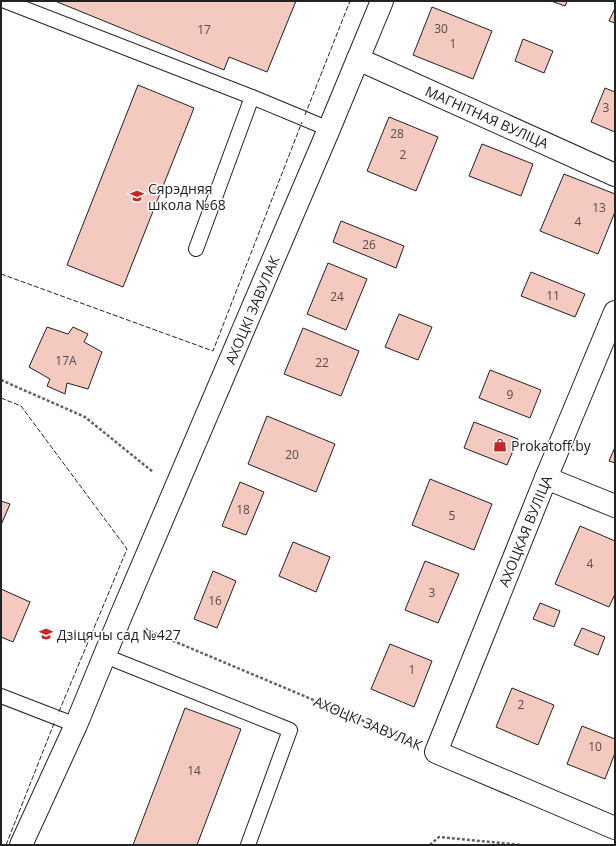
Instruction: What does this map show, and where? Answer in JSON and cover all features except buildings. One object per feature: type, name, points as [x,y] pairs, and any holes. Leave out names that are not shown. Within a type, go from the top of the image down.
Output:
[{"type":"street","name":"АХОЦКІ ЗАВУЛАК","points":[[21,845],[76,725],[120,618],[329,130],[382,1]]},
{"type":"street","name":"МАГНІТНАЯ ВУЛІЦА","points":[[358,59],[615,175]]},
{"type":"street","name":"АХОЦКАЯ ВУЛІЦА","points":[[436,752],[546,478],[615,312]]},
{"type":"street","points":[[546,478],[615,506]]},
{"type":"street","name":"АХОЦКІ ЗАВУЛАК","points":[[436,752],[615,828]]},
{"type":"lane","points":[[5,1],[252,97],[329,130]]},
{"type":"lane","points":[[196,249],[252,97]]},
{"type":"lane","points":[[105,656],[290,730],[248,845]]},
{"type":"lane","points":[[1,696],[76,725]]},
{"type":"path","points":[[1,380],[85,417],[176,490]]},
{"type":"path","name":"АХОЦКІ ЗАВУЛАК","points":[[120,618],[436,752]]},
{"type":"path","points":[[430,845],[439,837],[522,845]]},
{"type":"fence","points":[[305,115],[350,1]]},
{"type":"fence","points":[[1,274],[213,351],[302,122]]},
{"type":"fence","points":[[1,398],[21,406],[127,549],[58,714]]},
{"type":"fence","points":[[6,845],[55,721]]},
{"type":"place","name":"Сярэдняя школа №68","points":[[137,196]]},
{"type":"place","name":"Prokatoff.by","points":[[500,445]]},
{"type":"place","name":"Дзіцячы сад №427","points":[[46,634]]}]
